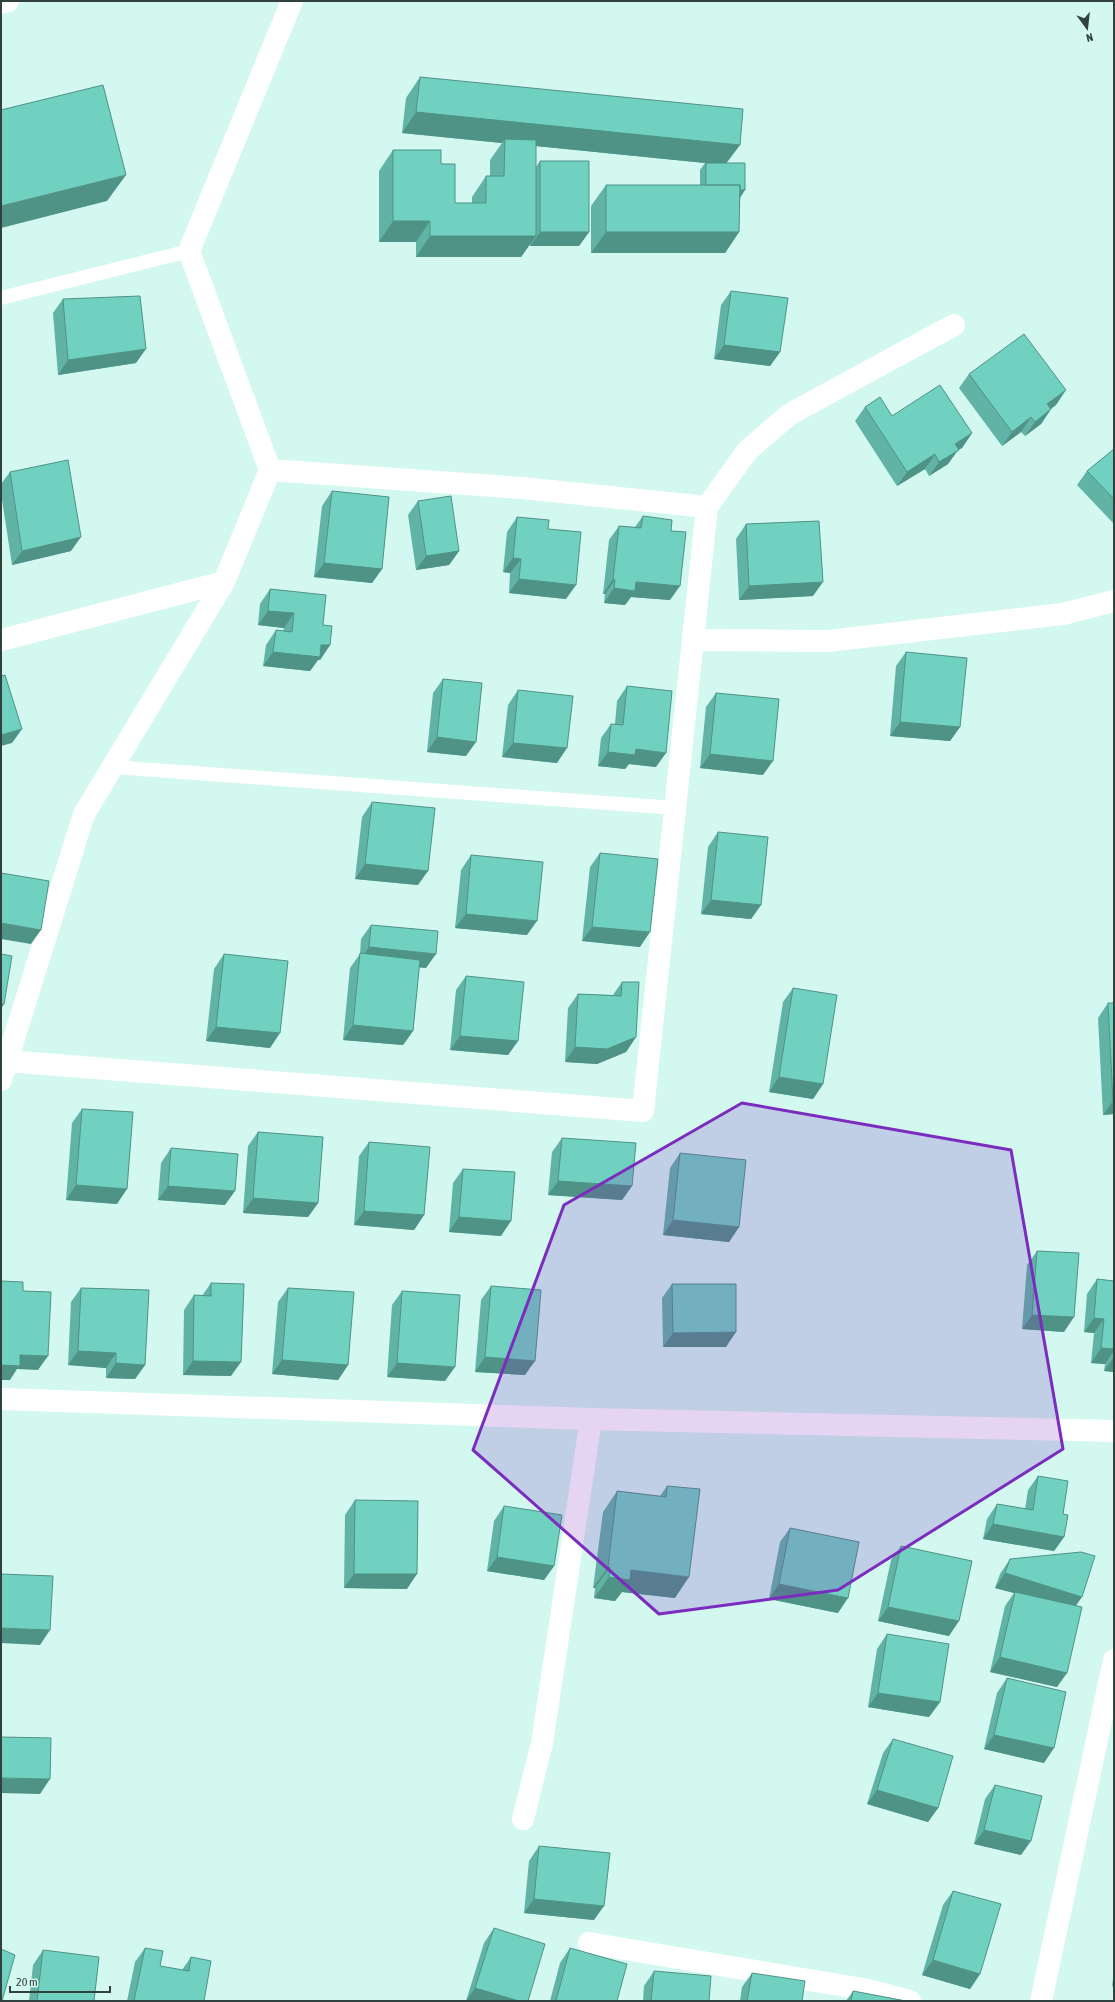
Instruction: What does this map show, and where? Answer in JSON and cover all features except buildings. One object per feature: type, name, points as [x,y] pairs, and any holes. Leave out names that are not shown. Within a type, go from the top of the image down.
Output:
[{"type":"street","points":[[1,4],[8,1]]},
{"type":"street","points":[[292,1],[189,251],[270,470],[224,582],[84,814],[7,1039],[4,1070],[643,1111],[707,507],[747,451],[790,414],[954,326]]},
{"type":"street","points":[[270,470],[522,488],[707,507]]},
{"type":"street","points":[[1,640],[224,582]]},
{"type":"street","points":[[693,640],[828,641],[1063,614],[1114,601]]},
{"type":"street","points":[[1,1399],[591,1419],[1114,1430]]},
{"type":"street","points":[[523,1819],[542,1743],[591,1419]]},
{"type":"street","points":[[1041,2001],[1114,1660]]},
{"type":"street","points":[[589,1943],[869,1990],[910,2001]]},
{"type":"lane","points":[[1,298],[189,251]]},
{"type":"lane","points":[[113,767],[675,808]]},
{"type":"highlighted area","points":[[742,1103],[1011,1150],[1063,1449],[838,1590],[659,1614],[473,1450],[564,1205]]}]
